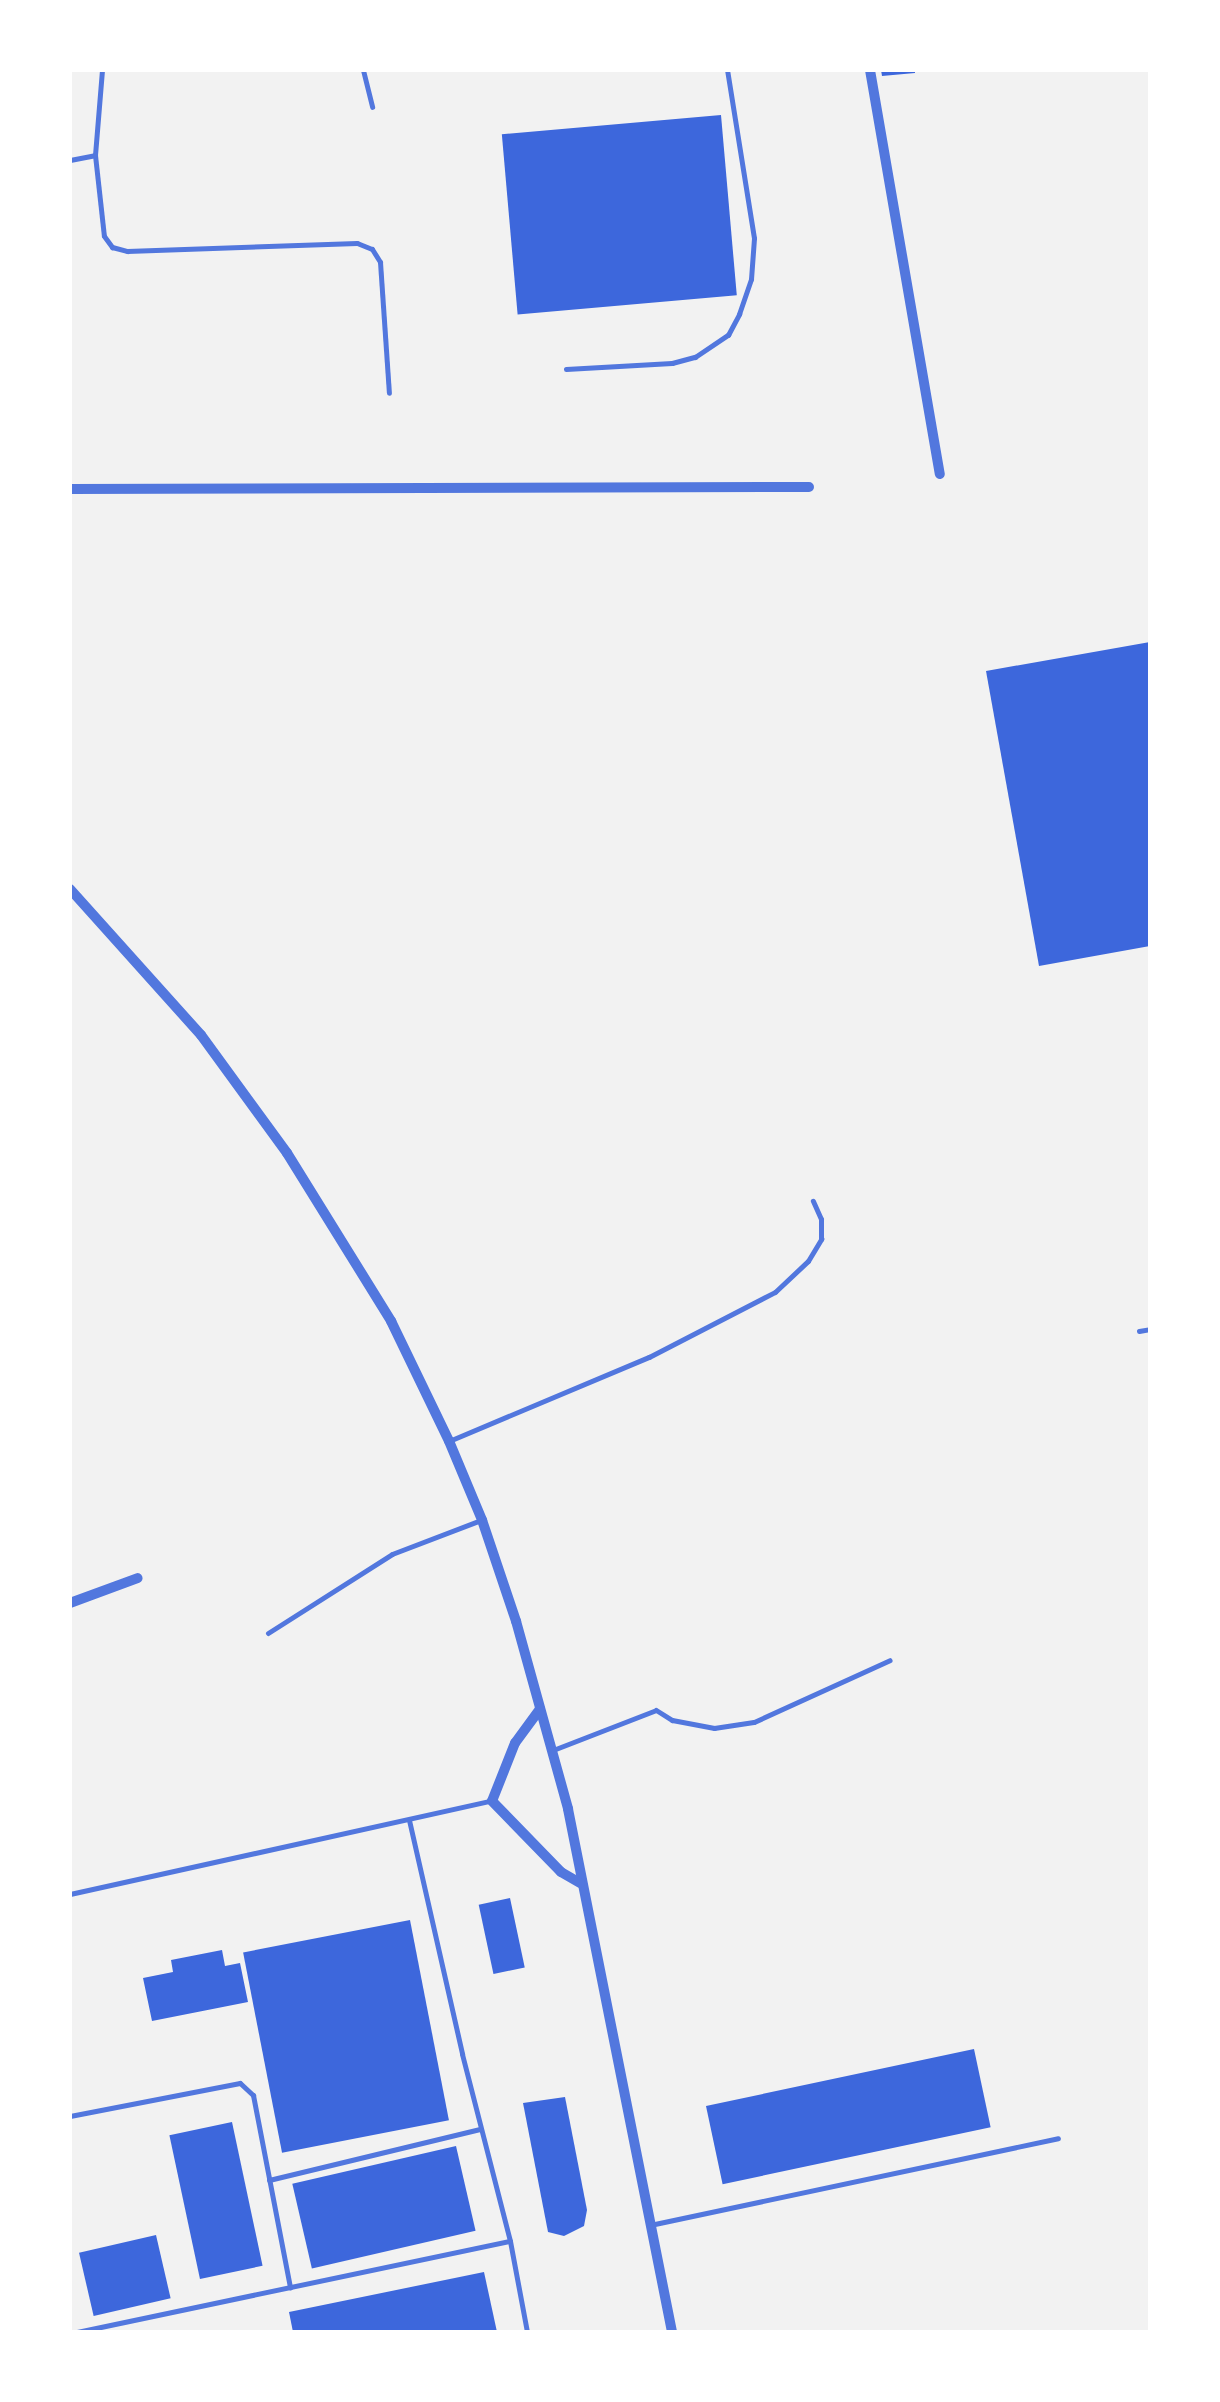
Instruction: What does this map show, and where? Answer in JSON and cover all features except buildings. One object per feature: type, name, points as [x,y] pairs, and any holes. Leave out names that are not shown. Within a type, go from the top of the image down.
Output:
[{"type":"street","points":[[870,70],[940,474]]},
{"type":"street","points":[[70,488],[809,487]]},
{"type":"street","points":[[70,890],[200,1035],[287,1153],[391,1321],[449,1440],[482,1520],[568,1810],[672,2332]]},
{"type":"street","points":[[70,1603],[138,1578]]},
{"type":"street","points":[[540,1709],[515,1743],[492,1800],[561,1872],[580,1883]]},
{"type":"lane","points":[[102,70],[96,155],[104,236],[112,248],[127,252],[357,243],[372,249],[380,262],[389,392]]},
{"type":"lane","points":[[363,70],[372,108]]},
{"type":"lane","points":[[566,369],[672,364],[695,357],[728,335],[740,314],[751,279],[754,238],[727,70]]},
{"type":"lane","points":[[70,160],[96,155]]},
{"type":"lane","points":[[449,1440],[649,1356],[775,1292],[808,1260],[820,1239],[822,1219],[813,1201]]},
{"type":"lane","points":[[1139,1331],[1150,1329]]},
{"type":"lane","points":[[268,1633],[392,1554],[482,1520]]},
{"type":"lane","points":[[550,1752],[656,1710],[672,1720],[714,1728],[754,1722],[890,1660]]},
{"type":"lane","points":[[70,1894],[492,1800]]},
{"type":"lane","points":[[410,1820],[510,2241],[527,2332]]},
{"type":"lane","points":[[70,2116],[240,2083],[253,2095],[290,2287]]},
{"type":"lane","points":[[269,2180],[481,2129]]},
{"type":"lane","points":[[649,2225],[1058,2138]]},
{"type":"lane","points":[[77,2332],[510,2241]]}]
